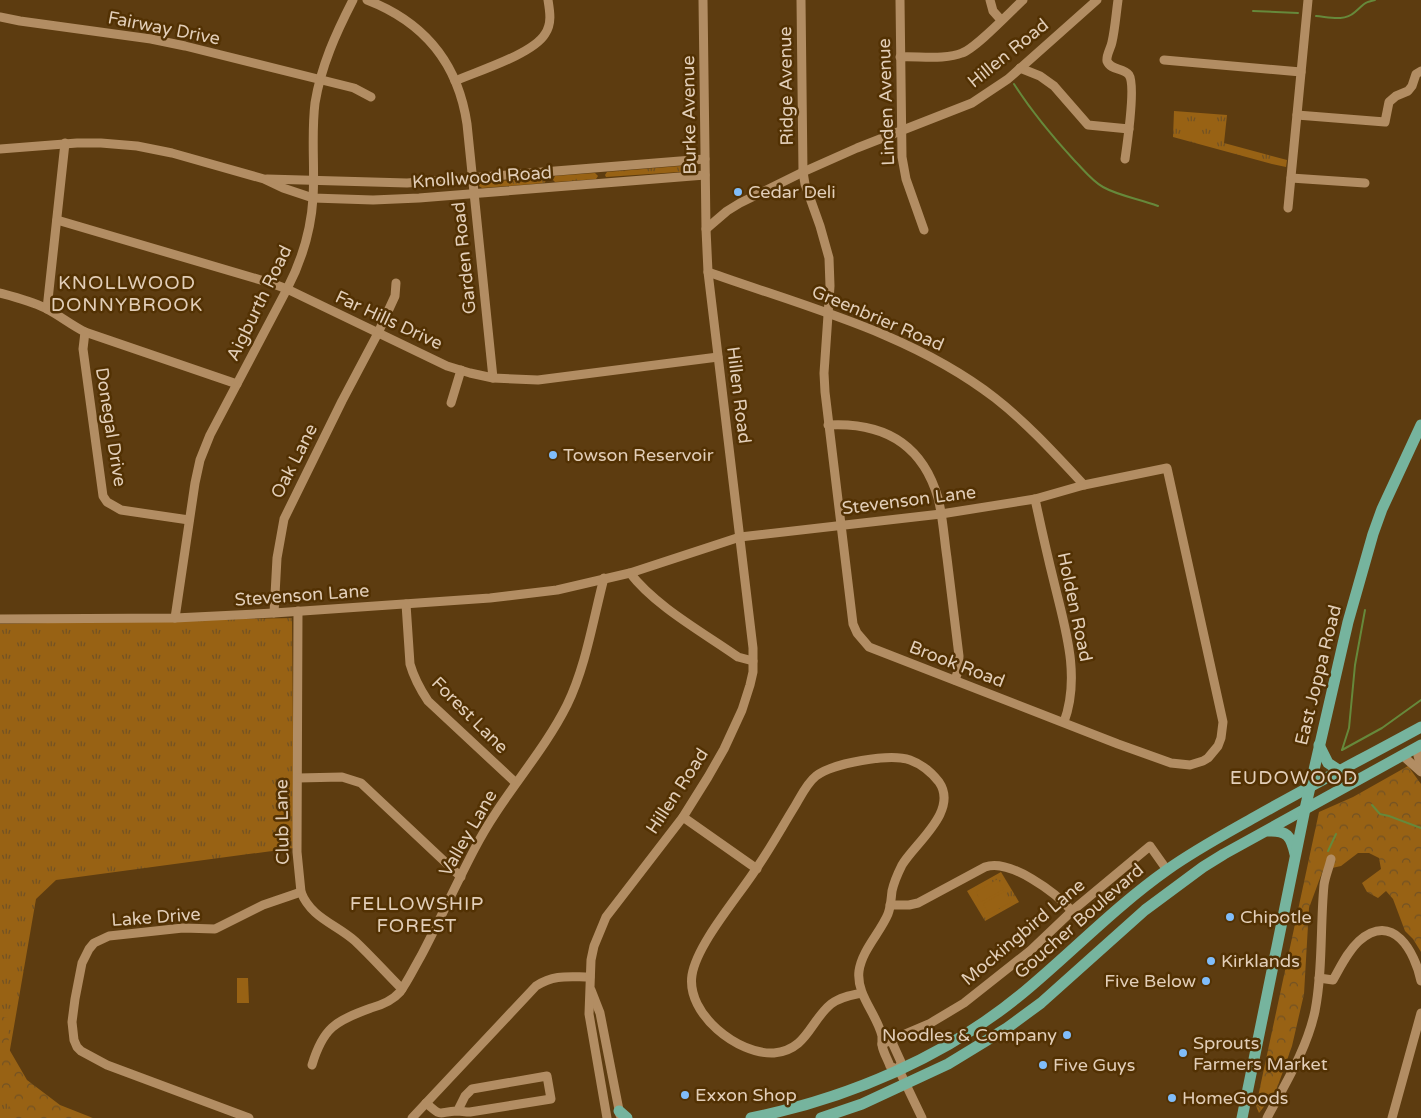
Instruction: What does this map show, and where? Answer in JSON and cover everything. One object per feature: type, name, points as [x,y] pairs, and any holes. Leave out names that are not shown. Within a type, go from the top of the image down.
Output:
[{"type":"main road","name":"East Joppa Road","points":[[1242,1118],[1305,809],[1348,622],[1373,534],[1391,488],[1421,425]]},
{"type":"main road","name":"Goucher Boulevard","points":[[751,1118],[833,1097],[899,1070],[957,1038],[1007,1005],[1123,904],[1167,870],[1215,840],[1310,786],[1421,727]]},
{"type":"main road","points":[[1319,745],[1328,763],[1340,771]]},
{"type":"main road","name":"Goucher Boulevard","points":[[821,1118],[862,1104],[965,1054],[1014,1023],[1054,993],[1160,899],[1203,867],[1419,747]]},
{"type":"main road","points":[[1266,831],[1279,830],[1286,833],[1293,844],[1296,856]]},
{"type":"street","name":"Aigburth Road","points":[[175,618],[195,483],[202,454],[287,289],[305,246],[310,226],[313,198],[314,113],[320,80],[332,42],[353,0]]},
{"type":"street","name":"Garden Road","points":[[367,0],[394,12],[419,30],[436,49],[455,81],[466,113],[493,378]]},
{"type":"street","points":[[455,81],[533,47],[546,33],[550,25],[551,16],[548,0]]},
{"type":"street","name":"Burke Avenue","points":[[704,0],[706,229]]},
{"type":"street","name":"Ridge Avenue","points":[[801,0],[804,172]]},
{"type":"street","name":"Linden Avenue","points":[[900,0],[901,130],[904,167],[924,230]]},
{"type":"street","points":[[990,0],[994,11],[1001,20]]},
{"type":"street","points":[[900,57],[945,56],[962,53],[972,47],[1023,0]]},
{"type":"street","name":"Hillen Road","points":[[591,990],[590,977],[594,946],[606,917],[683,817],[708,777],[734,728],[750,685],[753,661],[708,272],[706,229],[740,203],[804,172],[901,130],[972,103],[996,88],[1097,0]]},
{"type":"street","points":[[1118,0],[1112,42],[1107,58],[1113,68],[1123,70],[1130,77],[1131,89],[1125,159]]},
{"type":"street","points":[[1288,208],[1308,0]]},
{"type":"street","name":"Fairway Drive","points":[[0,17],[159,41],[354,88],[371,97]]},
{"type":"street","points":[[1164,60],[1302,72]]},
{"type":"street","points":[[1020,68],[1040,76],[1054,86],[1088,125],[1128,130]]},
{"type":"street","points":[[1297,115],[1385,122],[1389,102],[1396,96],[1408,91],[1416,74],[1421,71]]},
{"type":"street","points":[[47,309],[65,143]]},
{"type":"street","name":"Knollwood Road","points":[[0,149],[65,143],[101,143],[156,149],[264,179],[283,188],[313,198],[398,199],[474,195],[706,175]]},
{"type":"street","name":"Knollwood Road","points":[[264,179],[407,183],[705,159]]},
{"type":"street","name":"Brook Road","points":[[804,172],[805,184],[829,258],[830,286],[824,384],[828,425],[853,624],[860,638],[869,647],[1118,744],[1182,765],[1203,761],[1214,752],[1221,738],[1223,722],[1166,468]]},
{"type":"street","points":[[1291,178],[1365,183]]},
{"type":"street","name":"Far Hills Drive","points":[[57,220],[287,289],[436,361],[493,378],[538,380],[718,357]]},
{"type":"street","name":"Greenbrier Road","points":[[708,272],[828,312],[866,327],[939,361],[987,393],[1020,419],[1084,485]]},
{"type":"street","name":"Oak Lane","points":[[274,613],[276,558],[284,519],[378,334],[395,296],[396,283]]},
{"type":"street","points":[[0,293],[35,303],[85,332],[237,384]]},
{"type":"street","name":"Donegal Drive","points":[[85,332],[83,349],[103,496],[107,502],[121,510],[190,520]]},
{"type":"street","points":[[451,402],[461,370]]},
{"type":"street","points":[[828,425],[855,425],[877,429],[895,437],[916,456],[933,484],[941,514],[959,656],[955,680]]},
{"type":"street","name":"Stevenson Lane","points":[[0,619],[175,618],[274,613],[490,598],[557,590],[630,573],[740,537],[941,514],[1035,499],[1084,485],[1166,468]]},
{"type":"street","name":"Holden Road","points":[[1035,499],[1065,628],[1070,659],[1072,687],[1069,708],[1064,722]]},
{"type":"street","name":"Stevenson Lane","points":[[604,578],[613,573],[656,563]]},
{"type":"street","points":[[630,573],[639,586],[655,599],[738,657],[753,661]]},
{"type":"street","name":"Valley Lane","points":[[312,1065],[318,1045],[326,1033],[354,1015],[388,1002],[402,989],[438,925],[481,836],[554,728],[574,690],[604,578]]},
{"type":"street","name":"Forest Lane","points":[[406,604],[410,664],[421,691],[428,701],[516,783]]},
{"type":"street","name":"Club Lane","points":[[298,611],[297,852],[301,892],[303,898],[317,915],[355,941],[402,989]]},
{"type":"street","points":[[1419,747],[1421,768]]},
{"type":"street","points":[[1402,756],[1421,772]]},
{"type":"street","points":[[862,993],[834,1001],[818,1017],[806,1036],[796,1045],[773,1053],[742,1046],[716,1028],[705,1017],[694,997],[691,984],[696,960],[711,935],[757,869],[806,789],[818,774],[849,763],[906,758],[931,773],[941,787],[944,800],[935,824],[921,843],[907,857],[901,868],[894,883],[890,905],[879,933],[860,964],[858,975],[862,993],[882,1040],[890,1066],[899,1070],[922,1118]]},
{"type":"street","points":[[298,778],[342,777],[361,783],[461,877]]},
{"type":"street","points":[[683,817],[757,869]]},
{"type":"street","name":"Mockingbird Lane","points":[[891,1040],[929,1024],[964,1003],[1031,950],[1072,911],[1150,846],[1167,870]]},
{"type":"street","points":[[1267,1118],[1290,1076],[1308,1034],[1314,1011],[1319,978],[1324,883],[1331,859]]},
{"type":"street","points":[[890,905],[918,903],[985,867],[996,865],[1036,881],[1057,895],[1072,911]]},
{"type":"street","name":"Lake Drive","points":[[249,1118],[115,1069],[89,1057],[81,1051],[74,1040],[72,1022],[74,999],[82,963],[94,943],[109,936],[183,928],[215,929],[263,905],[301,892]]},
{"type":"street","points":[[1319,978],[1333,980],[1355,946],[1366,936],[1381,931],[1394,933],[1408,946],[1416,962],[1421,981]]},
{"type":"street","points":[[412,1118],[536,986],[546,979],[555,977],[590,977]]},
{"type":"street","points":[[591,990],[600,1013],[622,1116]]},
{"type":"street","points":[[591,990],[589,1014],[607,1118]]},
{"type":"street","points":[[1392,1118],[1421,1014]]},
{"type":"street","points":[[882,1040],[891,1040],[901,1062],[899,1070]]},
{"type":"street","points":[[426,1103],[437,1113],[443,1114],[458,1110],[470,1112],[550,1099],[547,1076],[472,1089],[465,1096],[458,1110]]},
{"type":"green space","points":[[1174,111],[1227,115],[1224,143],[1287,160],[1286,167],[1173,137]]},
{"type":"green space","points":[[693,165],[696,167],[693,171],[606,177],[605,175],[607,172]]},
{"type":"green space","points":[[595,173],[598,176],[596,179],[555,182],[553,180],[555,176]]},
{"type":"green space","points":[[544,178],[546,181],[544,183],[482,188],[479,186],[481,182]]},
{"type":"green space","points":[[292,618],[294,848],[56,880],[36,899],[3,1090],[78,1118],[0,1118],[0,624]]},
{"type":"green space","points":[[1408,766],[1421,784],[1421,952],[1413,939],[1405,931],[1393,899],[1386,891],[1378,898],[1367,892],[1362,883],[1381,869],[1379,858],[1369,853],[1358,853],[1341,866],[1323,870],[1309,908],[1304,994],[1292,1046],[1276,1091],[1259,1113],[1256,1106],[1319,812],[1353,797]]},
{"type":"green space","points":[[1001,872],[1019,902],[985,921],[967,891]]},
{"type":"green space","points":[[998,879],[1004,889],[981,902],[976,892]]},
{"type":"green space","points":[[1005,891],[1011,902],[989,914],[983,904]]},
{"type":"green space","points":[[237,978],[248,978],[249,1003],[237,1003]]},
{"type":"green space","points":[[0,1016],[8,1018],[9,1049],[27,1080],[60,1105],[93,1118],[15,1118],[0,1088]]},
{"type":"waterway","points":[[1316,16],[1346,17],[1366,3],[1375,0]]},
{"type":"waterway","points":[[1253,11],[1298,13]]},
{"type":"waterway","points":[[1014,84],[1050,133],[1095,182],[1116,193],[1158,206]]},
{"type":"waterway","points":[[1342,750],[1349,728],[1355,665],[1365,610]]},
{"type":"waterway","points":[[1342,750],[1382,728],[1421,700]]},
{"type":"waterway","points":[[1372,805],[1380,814],[1421,828]]},
{"type":"waterway","points":[[1328,851],[1336,834]]},
{"type":"place","name":"Cedar Deli","points":[[738,192]]},
{"type":"place","name":"Towson Reservoir","points":[[553,455]]},
{"type":"place","name":"Chipotle","points":[[1230,917]]},
{"type":"place","name":"Kirklands","points":[[1211,961]]},
{"type":"place","name":"Five Below","points":[[1206,981]]},
{"type":"place","name":"Noodles & Company","points":[[1067,1035]]},
{"type":"place","name":"Sprouts Farmers Market","points":[[1183,1053]]},
{"type":"place","name":"Five Guys","points":[[1043,1065]]},
{"type":"place","name":"Exxon Shop","points":[[685,1095]]},
{"type":"place","name":"HomeGoods","points":[[1172,1098]]},
{"type":"district","name":"KNOLLWOOD DONNYBROOK","points":[[127,293]]},
{"type":"district","name":"EUDOWOOD","points":[[1294,777]]},
{"type":"district","name":"FELLOWSHIP FOREST","points":[[417,914]]}]
